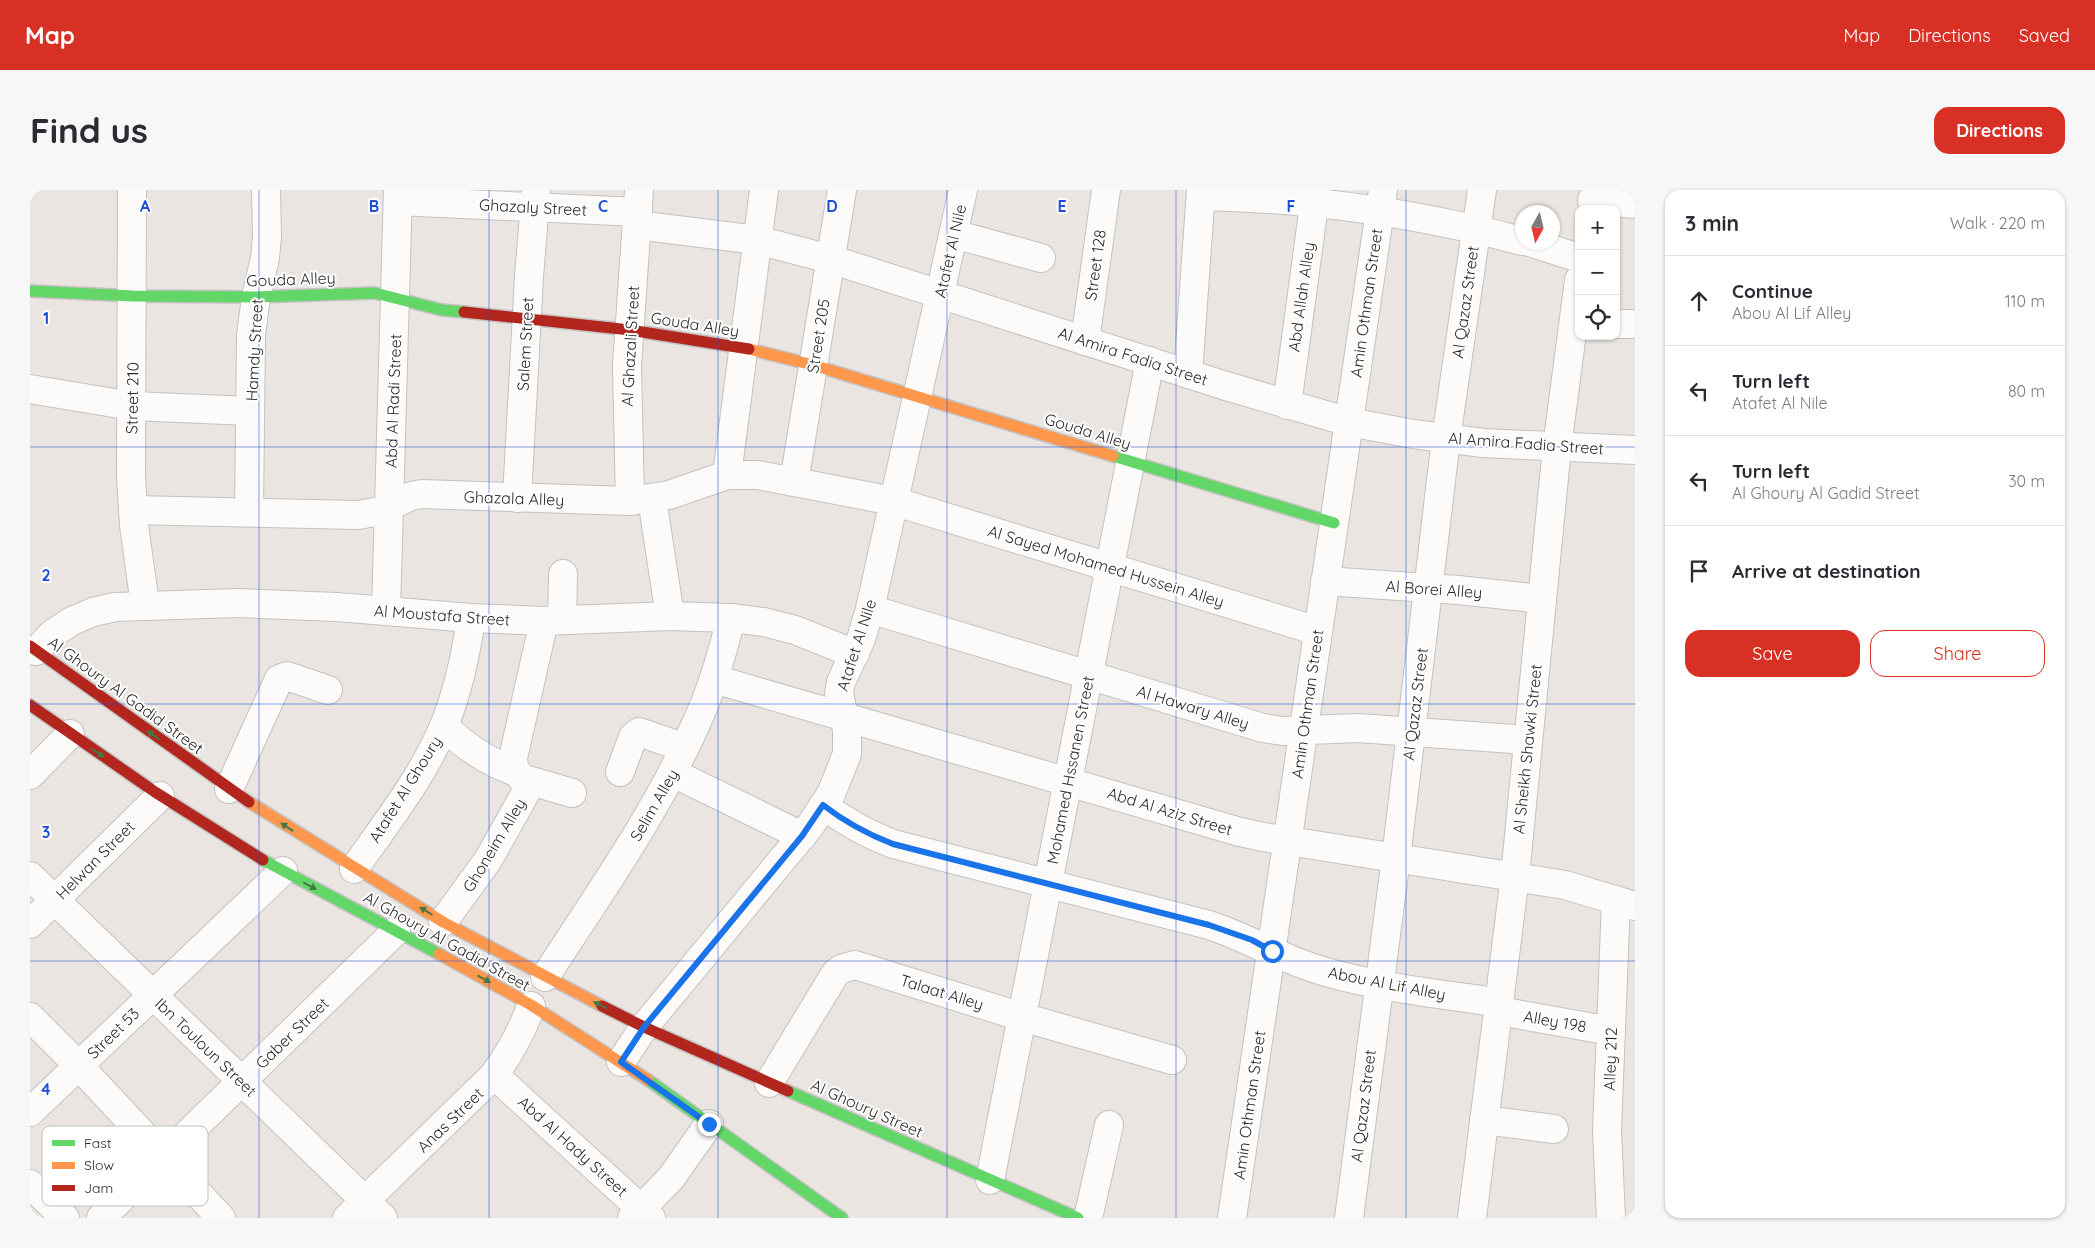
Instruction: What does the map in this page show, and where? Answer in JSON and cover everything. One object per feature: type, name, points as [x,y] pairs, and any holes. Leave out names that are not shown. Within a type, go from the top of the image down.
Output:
[{"type":"street","name":"Street 210","points":[[132,190],[133,510],[145,605]]},
{"type":"street","name":"Hamdy Street","points":[[249,512],[251,334],[266,244],[266,190]]},
{"type":"street","points":[[726,475],[764,190]]},
{"type":"street","name":"Street 205","points":[[794,482],[842,190]]},
{"type":"street","name":"Atafet Al Nile","points":[[621,1062],[644,1027],[802,836],[823,805],[839,776],[847,754],[848,730],[838,694],[841,682],[855,654],[870,609],[963,190]]},
{"type":"street","name":"Street 128","points":[[1085,341],[1106,190]]},
{"type":"street","name":"Al Qazaz Street","points":[[1349,1218],[1396,858],[1446,439],[1482,190]]},
{"type":"street","points":[[1188,374],[1201,193],[1381,200],[1515,239]]},
{"type":"street","name":"Ghazaly Street","points":[[398,195],[535,198],[638,209]]},
{"type":"street","name":"Abd Al Radi Street","points":[[386,611],[397,298],[398,195]]},
{"type":"street","name":"Abd Allah Alley","points":[[1287,404],[1315,196]]},
{"type":"street","name":"Salem Street","points":[[517,498],[535,198]]},
{"type":"street","name":"Amin Othman Street","points":[[1232,1218],[1381,200]]},
{"type":"street","points":[[1592,200],[1635,204]]},
{"type":"street","name":"Al Amira Fadia Street","points":[[638,209],[830,259],[1188,374],[1348,422],[1446,439],[1557,447],[1635,450]]},
{"type":"street","name":"Al Ghazali Street","points":[[638,209],[626,407],[641,500],[670,616]]},
{"type":"street","points":[[954,234],[1042,258]]},
{"type":"street","points":[[1554,250],[1575,257]]},
{"type":"street","name":"Gouda Alley","points":[[30,291],[133,296],[256,297],[364,293],[397,298],[442,310],[630,330],[743,348],[813,365],[1334,523]]},
{"type":"street","points":[[1620,324],[1635,324]]},
{"type":"street","name":"Al Sheikh Shawki Street","points":[[1472,1218],[1514,876],[1557,447],[1575,330]]},
{"type":"street","name":"Mohamed Hssanen Street","points":[[990,1180],[1150,361]]},
{"type":"street","points":[[30,389],[132,406],[250,411]]},
{"type":"street","name":"Ghazala Alley","points":[[133,510],[358,515],[380,511],[411,496],[422,494],[641,500],[726,475],[758,475],[893,501]]},
{"type":"street","name":"Al Sayed Mohamed Hussein Alley","points":[[893,501],[1318,631]]},
{"type":"street","name":"Ghoneim Alley","points":[[443,922],[488,860],[525,794],[526,784],[520,776],[513,758],[553,621],[563,574]]},
{"type":"street","name":"Al Borei Alley","points":[[1325,581],[1428,587],[1542,599]]},
{"type":"street","name":"Al Moustafa Street","points":[[33,648],[72,621],[115,607],[287,604],[471,618],[553,621],[670,616],[731,618],[764,622],[795,630],[826,640],[855,654]]},
{"type":"street","name":"Al Hawary Alley","points":[[870,609],[1257,726],[1283,731],[1358,728],[1528,740]]},
{"type":"street","name":"Atafet Al Ghoury","points":[[354,869],[421,771],[444,726],[461,673],[471,618]]},
{"type":"street","name":"Selim Alley","points":[[545,977],[631,844],[673,773],[714,679],[731,618]]},
{"type":"street","name":"Al Ghoury Al Gadid Street","points":[[33,648],[229,789],[354,869],[443,922],[545,977],[644,1027]]},
{"type":"street","points":[[229,789],[280,679],[287,676],[328,690]]},
{"type":"street","name":"Abd Al Aziz Street","points":[[714,679],[1068,780],[1217,826],[1287,841],[1565,885],[1625,903]]},
{"type":"street","name":"Al Ghoury Al Gadid Street","points":[[30,705],[160,796],[283,871],[462,967],[531,1006],[621,1062],[834,1216]]},
{"type":"street","points":[[444,726],[470,749],[500,766],[520,776],[572,793]]},
{"type":"street","points":[[621,755],[636,733],[643,731],[685,748]]},
{"type":"street","points":[[30,775],[70,734]]},
{"type":"street","points":[[673,773],[802,836]]},
{"type":"street","name":"Helwan Street","points":[[30,924],[160,796]]},
{"type":"street","name":"Abou Al Lif Alley","points":[[823,805],[844,822],[893,844],[1209,925],[1252,940],[1272,951],[1324,972],[1499,1007]]},
{"type":"street","name":"Street 53","points":[[30,1112],[283,871]]},
{"type":"street","name":"Ibn Touloun Street","points":[[30,876],[242,1081],[365,1212]]},
{"type":"street","name":"Alley 212","points":[[1611,1218],[1607,1131],[1611,1032],[1625,903]]},
{"type":"street","name":"Gaber Street","points":[[196,1126],[396,932]]},
{"type":"street","points":[[462,967],[479,941]]},
{"type":"street","name":"Talaat Alley","points":[[768,1083],[831,980],[841,969],[847,966],[862,967],[1022,1017],[1172,1060]]},
{"type":"street","name":"Anas Street","points":[[365,1212],[494,1076],[510,1054],[531,1006]]},
{"type":"street","name":"Alley 198","points":[[1499,1007],[1611,1032]]},
{"type":"street","points":[[30,1017],[135,1126]]},
{"type":"street","name":"Al Ghoury Street","points":[[644,1027],[1078,1218]]},
{"type":"street","name":"Abd Al Hady Street","points":[[494,1076],[642,1215]]},
{"type":"street","points":[[1484,1120],[1554,1129]]},
{"type":"street","points":[[642,1215],[685,1161],[709,1124]]},
{"type":"street","points":[[1088,1218],[1109,1125]]},
{"type":"street","points":[[30,1184],[42,1196]]},
{"type":"street","points":[[208,1204],[221,1218]]},
{"type":"street","points":[[53,1206],[65,1218]]},
{"type":"street","name":"Gaber Street","points":[[101,1218],[113,1206]]},
{"type":"traffic: fast","points":[[30,291],[133,296],[256,297],[375,293],[442,310],[464,312]]},
{"type":"traffic: fast","points":[[1113,456],[1334,523]]},
{"type":"traffic: fast","points":[[263,860],[439,954]]},
{"type":"traffic: fast","points":[[648,1080],[842,1218]]},
{"type":"traffic: fast","points":[[788,1091],[1078,1218]]},
{"type":"traffic: slow","points":[[749,349],[813,365],[1113,456]]},
{"type":"traffic: slow","points":[[249,802],[443,922],[602,1006]]},
{"type":"traffic: slow","points":[[439,954],[531,1005],[648,1080]]},
{"type":"traffic: jam","points":[[464,312],[630,330],[749,349]]},
{"type":"traffic: jam","points":[[30,646],[249,802]]},
{"type":"traffic: jam","points":[[30,705],[155,792],[263,860]]},
{"type":"traffic: jam","points":[[602,1006],[644,1027],[788,1091]]},
{"type":"route","points":[[709,1124],[621,1062],[644,1027],[802,836],[823,805],[844,822],[868,834],[917,852],[1209,925],[1252,940],[1272,951]]}]
